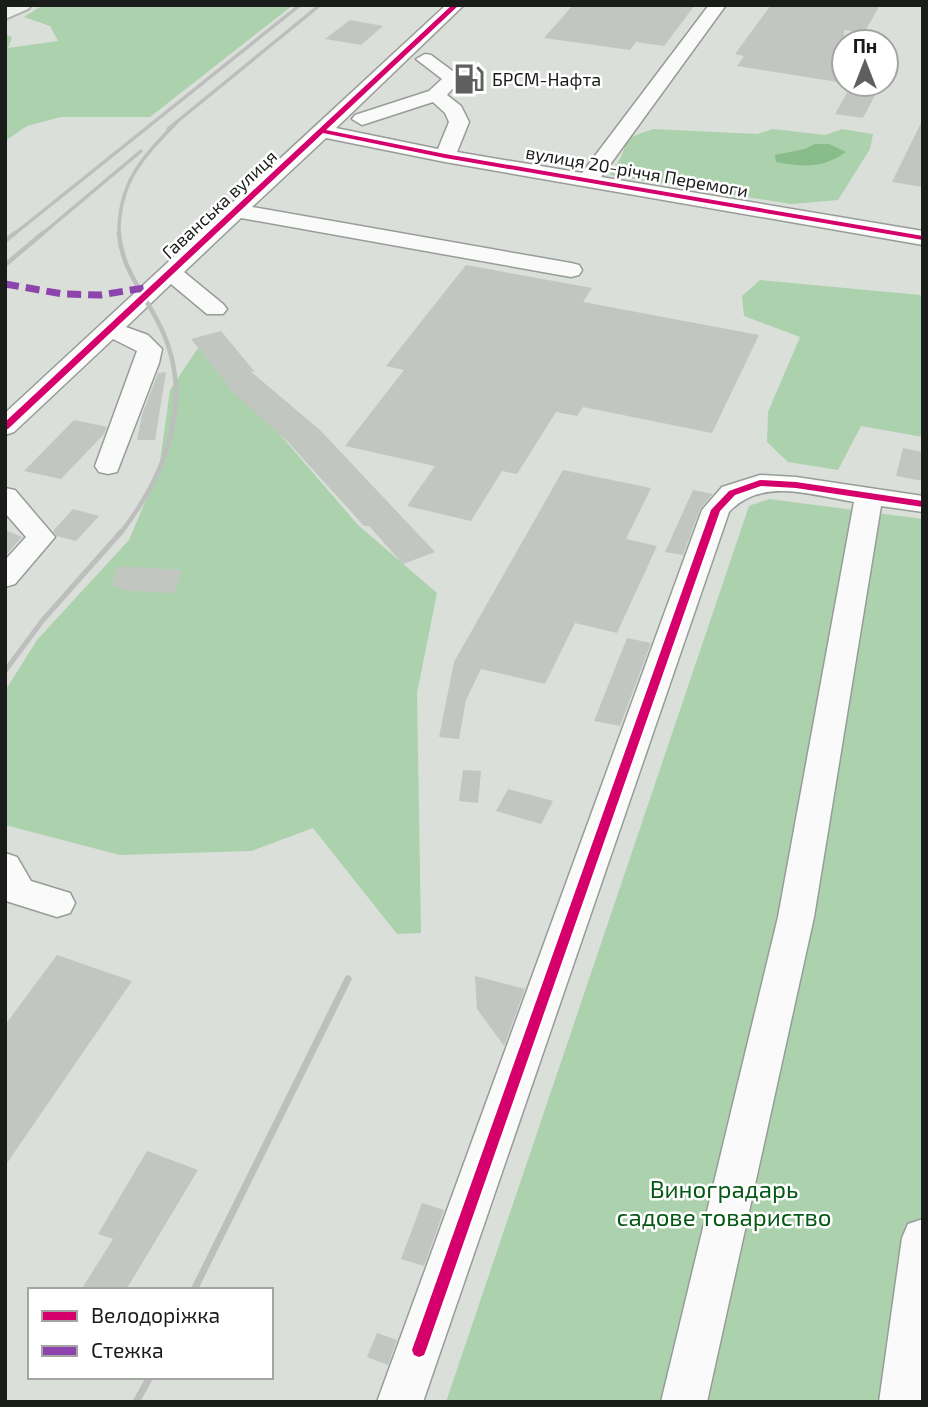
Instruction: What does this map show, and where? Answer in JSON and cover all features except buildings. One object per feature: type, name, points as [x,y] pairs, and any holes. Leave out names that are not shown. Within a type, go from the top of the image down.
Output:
[{"type":"main road","points":[[5,13],[21,5]]},
{"type":"street","points":[[588,180],[718,5]]},
{"type":"street","name":"Гаванська вулиця","points":[[409,75],[464,10]]},
{"type":"street","name":"Гаванська вулиця","points":[[5,427],[321,131],[464,10]]},
{"type":"street","points":[[362,119],[436,95],[453,78],[425,59]]},
{"type":"street","points":[[345,136],[392,91]]},
{"type":"street","points":[[436,95],[454,110],[459,122],[445,156]]},
{"type":"street","name":"вулиця 20-річчя Перемоги","points":[[321,131],[445,156],[923,238]]},
{"type":"street","points":[[236,211],[571,270]]},
{"type":"street","points":[[171,273],[215,309]]},
{"type":"street","points":[[108,466],[150,349],[139,340],[111,330]]},
{"type":"street","points":[[400,1402],[716,510],[732,492],[760,483],[796,485],[923,504]]},
{"type":"street","points":[[5,496],[41,537],[5,578]]},
{"type":"street","points":[[684,1402],[796,917],[869,496]]},
{"type":"street","points":[[5,866],[18,891],[57,903]]},
{"type":"street","points":[[902,1402],[923,1238]]},
{"type":"green space","points":[[43,5],[293,5],[150,117],[61,117],[27,126],[5,141],[5,34],[12,37],[8,48],[58,41],[50,26],[24,17]]},
{"type":"green space","points":[[653,129],[757,134],[773,129],[825,135],[842,129],[873,134],[870,149],[838,200],[791,204],[610,175],[628,138]]},
{"type":"green space","points":[[760,280],[920,295],[923,299],[923,437],[861,426],[838,470],[788,462],[767,442],[768,412],[800,337],[744,316],[742,296]]},
{"type":"green space","points":[[198,348],[283,438],[358,525],[437,593],[417,693],[421,933],[397,934],[313,828],[251,851],[120,855],[5,825],[5,691],[37,640],[129,540],[159,469],[170,390]]},
{"type":"green space","name":"Виноградарь садове товариство","points":[[769,499],[923,519],[923,1402],[446,1402],[749,506]]},
{"type":"shaded area","points":[[815,144],[829,144],[846,152],[821,164],[796,165],[776,162],[775,155],[805,149]]},
{"type":"railway","points":[[13,235],[300,5]]},
{"type":"railway","points":[[168,129],[320,5]]},
{"type":"railway","points":[[119,234],[123,200],[134,173],[176,123]]},
{"type":"railway","points":[[41,235],[141,151]]},
{"type":"railway","points":[[5,241],[15,233]]},
{"type":"railway","points":[[5,265],[43,233]]},
{"type":"railway","points":[[119,234],[128,268],[169,348],[175,376],[176,404],[172,432],[152,485],[120,534]]},
{"type":"railway","points":[[5,671],[43,620],[121,532]]},
{"type":"railway","points":[[195,1288],[348,979]]},
{"type":"railway","points":[[136,1402],[149,1379]]},
{"type":"marked path","points":[[5,284],[63,294],[100,295],[151,287]]},
{"type":"cycle path","points":[[5,427],[456,5]]},
{"type":"cycle path","points":[[321,131],[445,156],[923,238]]},
{"type":"cycle path","points":[[419,1350],[716,510],[732,493],[760,483],[796,485],[923,504]]},
{"type":"place","name":"БРСМ-Нафта","points":[[469,79]]}]
